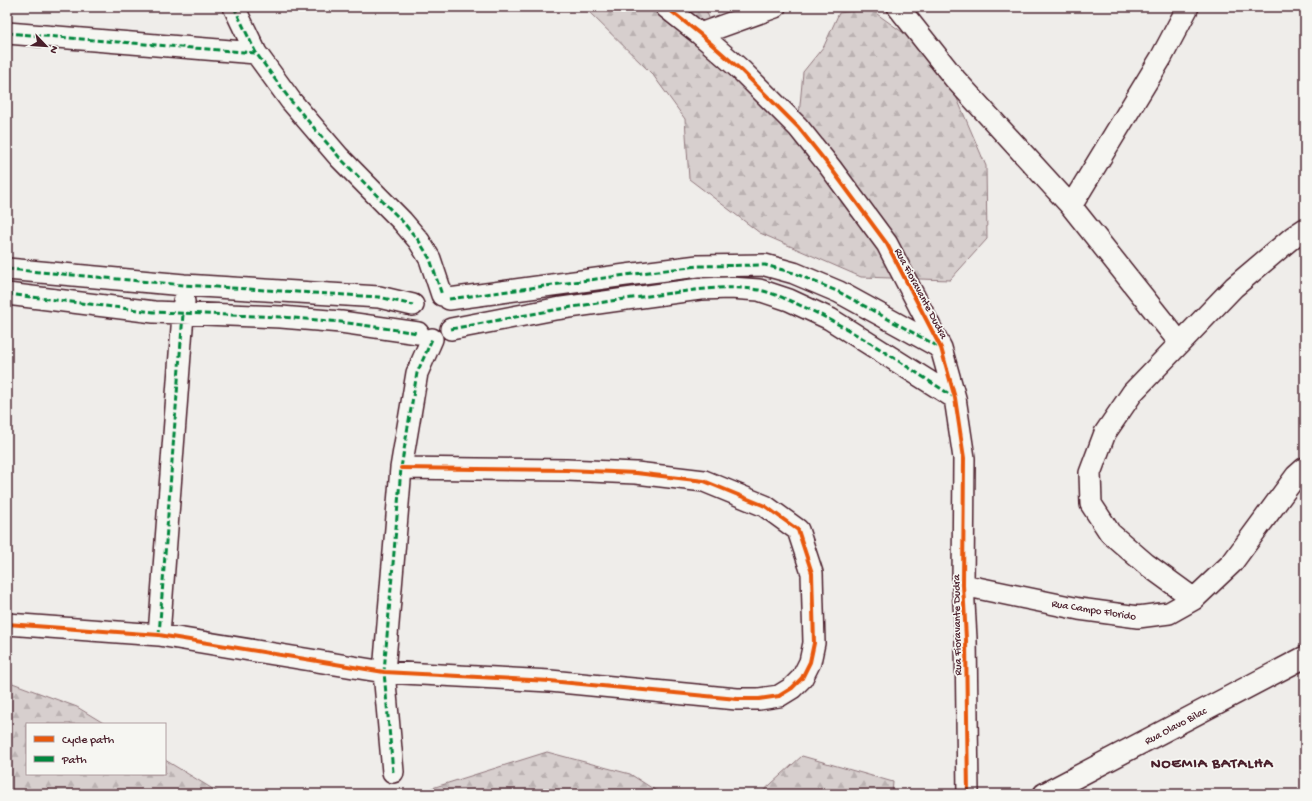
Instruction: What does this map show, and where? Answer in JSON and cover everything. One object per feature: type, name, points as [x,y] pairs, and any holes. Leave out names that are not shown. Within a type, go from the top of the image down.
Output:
[{"type":"street","points":[[234,7],[256,53],[291,101],[339,157],[402,221],[419,241],[430,259],[445,297]]},
{"type":"street","name":"Rua Fioravante Dudra","points":[[666,7],[742,70],[798,127],[830,167],[886,244],[941,348],[955,398],[964,458],[964,585],[968,794]]},
{"type":"street","points":[[700,34],[776,7]]},
{"type":"street","points":[[898,7],[955,79],[1071,206],[1180,343]]},
{"type":"street","points":[[1071,206],[1161,58],[1188,7]]},
{"type":"street","points":[[7,33],[256,53]]},
{"type":"street","points":[[1194,599],[1146,564],[1110,534],[1091,504],[1090,474],[1105,433],[1133,392],[1234,287],[1293,237],[1305,229]]},
{"type":"street","points":[[445,297],[698,266],[765,265],[794,273],[839,292],[941,348]]},
{"type":"street","points":[[7,269],[184,285],[379,297],[413,305]]},
{"type":"street","points":[[159,635],[184,314],[184,285]]},
{"type":"street","points":[[452,329],[555,310],[700,289],[730,288],[759,290],[789,300],[830,319],[955,398]]},
{"type":"street","points":[[7,294],[154,312],[341,322],[425,336],[439,338],[446,335],[452,329],[456,314],[454,306],[445,297],[435,293],[422,296],[413,305],[411,313],[410,320],[413,328],[425,336]]},
{"type":"street","points":[[392,772],[384,672],[401,468],[425,336]]},
{"type":"street","points":[[7,624],[159,635],[384,672],[550,681],[737,699],[758,699],[779,696],[792,688],[802,678],[810,662],[814,643],[812,573],[798,530],[765,506],[704,481],[636,473],[566,470],[401,468]]},
{"type":"street","name":"Rua Campo Florido","points":[[964,585],[1079,609],[1138,617],[1169,613],[1194,599],[1232,563],[1296,476],[1305,468]]},
{"type":"street","name":"Rua Olavo Bilac","points":[[1052,792],[1305,657]]},
{"type":"green space","points":[[584,7],[705,7],[722,53],[798,127],[803,72],[824,46],[839,13],[870,9],[940,59],[986,166],[987,239],[950,280],[861,277],[760,233],[689,179],[685,119],[653,75]]},
{"type":"green space","points":[[7,681],[77,707],[103,723],[26,723],[26,775],[166,775],[166,761],[221,794],[7,794]]},
{"type":"green space","points":[[547,752],[630,774],[661,794],[413,794]]},
{"type":"green space","points":[[802,756],[893,782],[892,794],[760,794]]},
{"type":"marked path","points":[[234,7],[256,53],[291,101],[339,157],[402,221],[419,241],[430,259],[442,295]]},
{"type":"marked path","points":[[7,33],[256,53]]},
{"type":"marked path","points":[[449,299],[698,266],[765,265],[794,273],[839,292],[939,347]]},
{"type":"marked path","points":[[7,269],[184,285],[379,297],[413,305]]},
{"type":"marked path","points":[[451,329],[631,298],[708,289],[746,288],[765,291],[824,316],[880,349],[954,397]]},
{"type":"marked path","points":[[7,294],[154,312],[281,317],[341,322],[418,333]]},
{"type":"marked path","points":[[159,635],[183,314]]},
{"type":"marked path","points":[[393,772],[384,672],[401,468],[417,373],[432,339]]},
{"type":"cycle path","points":[[666,7],[700,34],[742,71],[798,127],[830,167],[887,244],[941,348],[955,398],[964,458],[963,585],[966,639],[968,794]]},
{"type":"cycle path","points":[[7,624],[159,635],[384,672],[550,681],[737,699],[759,699],[779,696],[792,688],[802,678],[810,662],[814,643],[812,573],[798,530],[765,506],[704,481],[636,473],[566,470],[401,468]]},
{"type":"district","name":"NOEMIA BATALHA","points":[[1212,762]]}]
